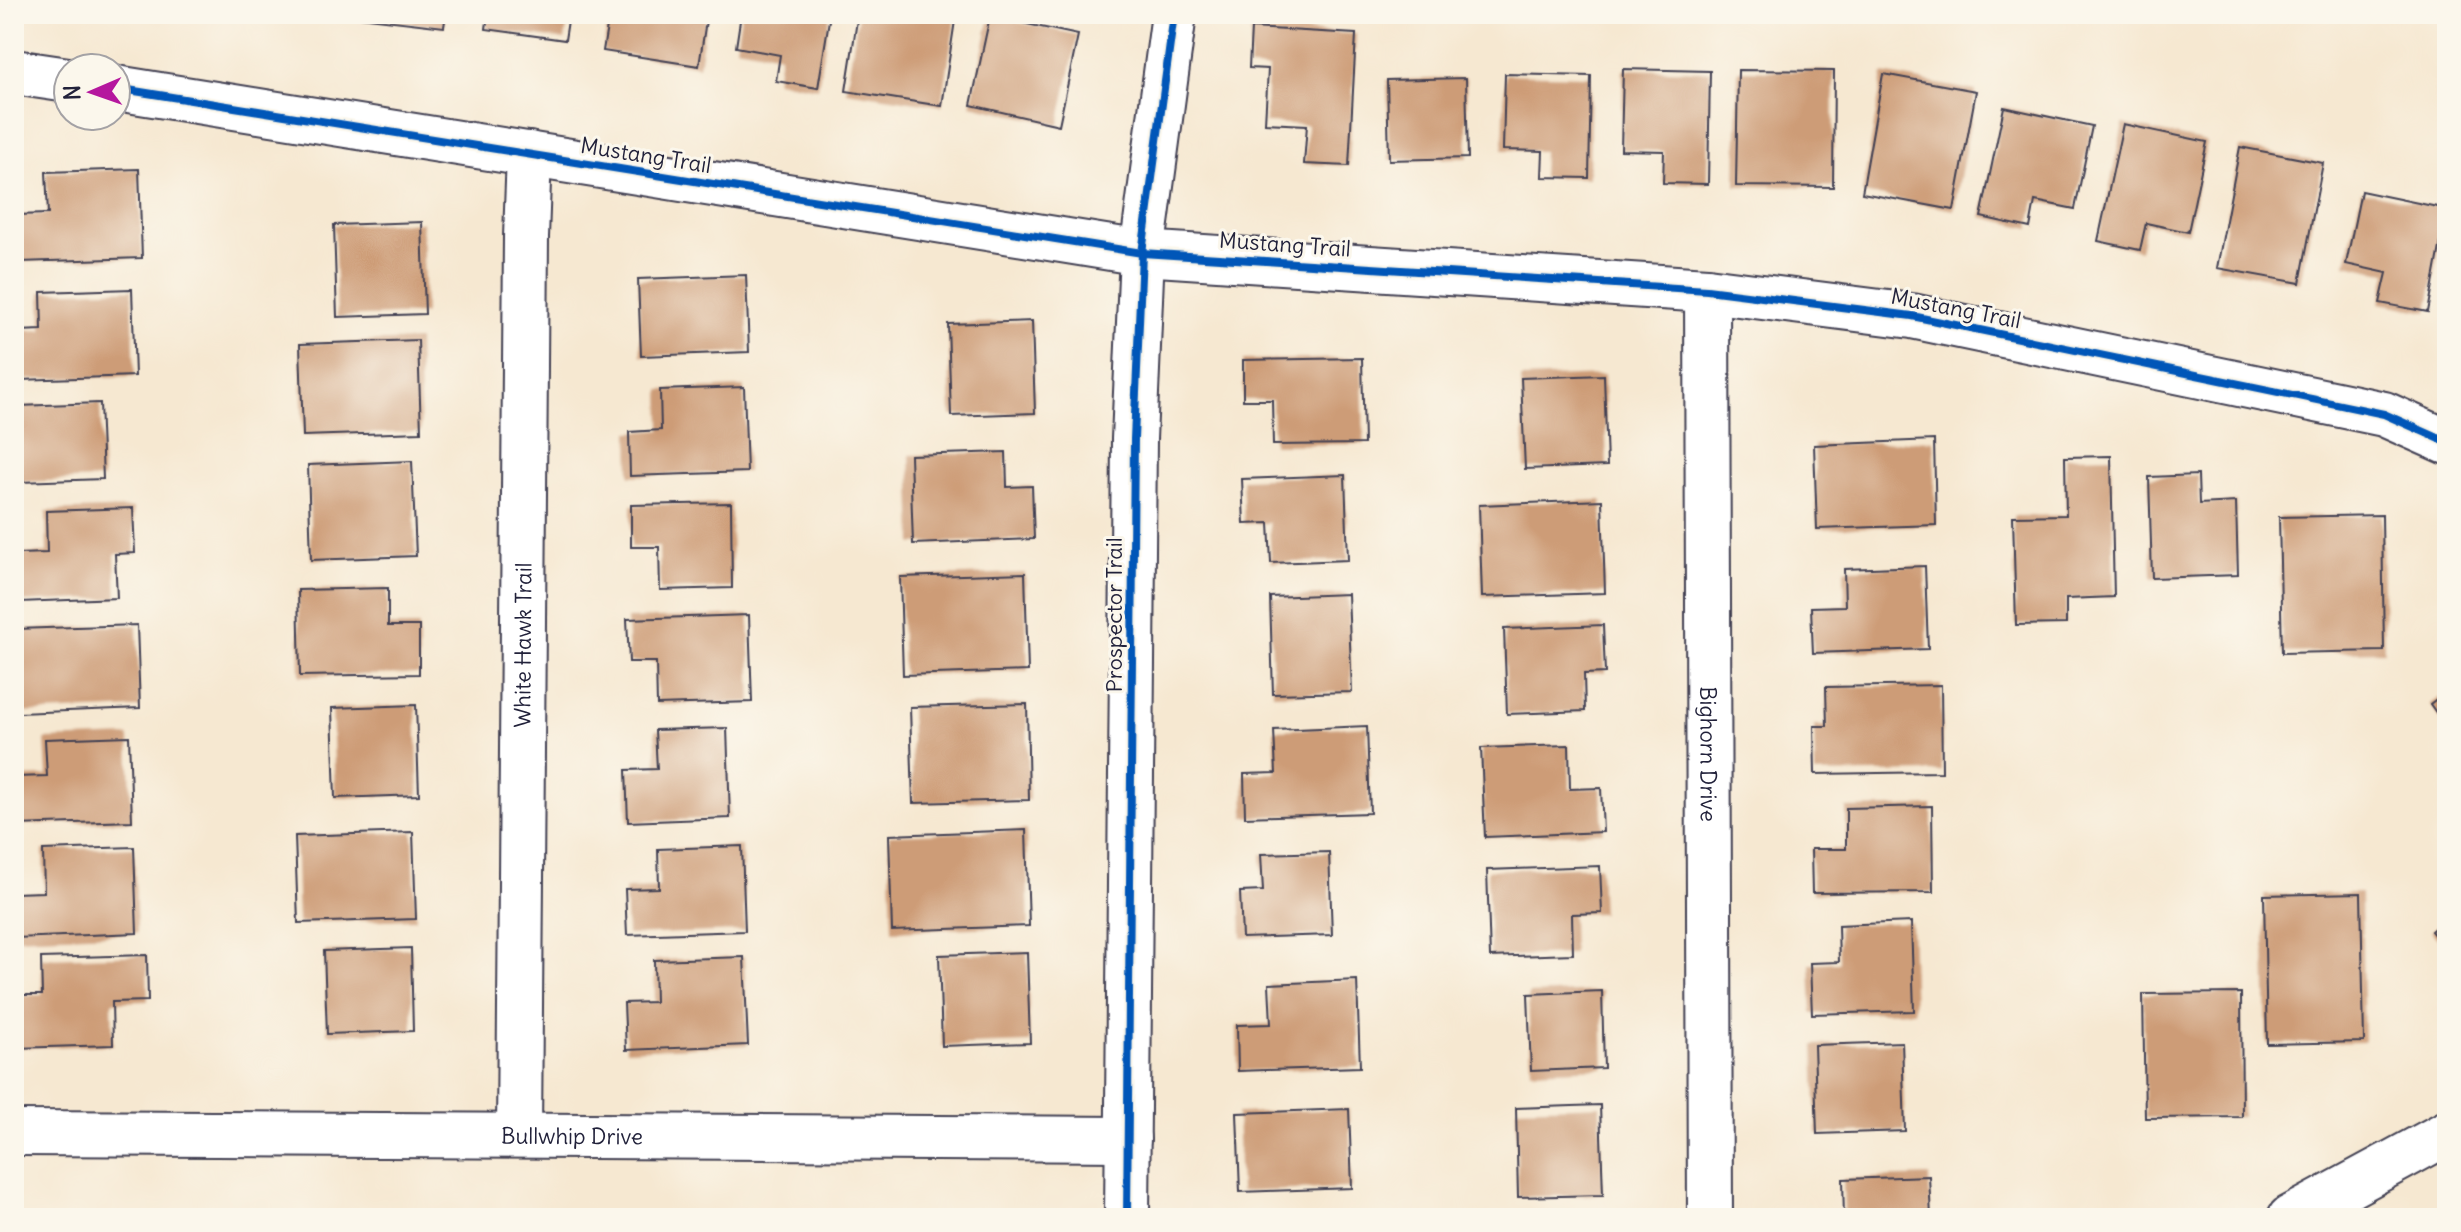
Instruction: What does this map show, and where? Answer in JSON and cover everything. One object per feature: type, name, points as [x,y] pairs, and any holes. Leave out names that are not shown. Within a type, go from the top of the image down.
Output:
[{"type":"street","name":"Prospector Trail","points":[[1127,1218],[1134,439],[1142,253],[1174,14]]},
{"type":"street","points":[[14,72],[52,78]]},
{"type":"street","name":"Mustang Trail","points":[[132,91],[1142,253],[1707,290],[1928,319],[2384,414],[2447,442]]},
{"type":"street","name":"White Hawk Trail","points":[[519,1135],[529,154]]},
{"type":"street","name":"Bighorn Drive","points":[[1707,290],[1710,1218]]},
{"type":"street","name":"Bullwhip Drive","points":[[14,1133],[1128,1139]]},
{"type":"street","points":[[2290,1218],[2447,1133]]},
{"type":"building","points":[[360,14],[446,14],[444,27],[359,17]]},
{"type":"building","points":[[488,14],[569,14],[565,40],[486,29]]},
{"type":"building","points":[[609,14],[707,14],[699,66],[603,51]]},
{"type":"building","points":[[741,14],[830,14],[818,88],[776,81],[780,55],[736,47]]},
{"type":"building","points":[[858,14],[956,14],[942,106],[846,91]]},
{"type":"building","points":[[990,16],[1078,35],[1059,125],[971,105]]},
{"type":"building","points":[[1251,28],[1356,34],[1349,166],[1304,164],[1307,125],[1265,123],[1268,69],[1249,68]]},
{"type":"building","points":[[1623,69],[1710,71],[1708,184],[1663,183],[1664,151],[1621,150]]},
{"type":"building","points":[[1738,70],[1834,71],[1833,187],[1736,186]]},
{"type":"building","points":[[1505,74],[1591,76],[1589,178],[1542,177],[1543,151],[1503,150]]},
{"type":"building","points":[[1883,74],[1976,91],[1954,210],[1862,193]]},
{"type":"building","points":[[1466,78],[1468,158],[1389,160],[1387,80]]},
{"type":"building","points":[[2004,107],[2092,126],[2075,209],[2035,201],[2030,228],[1981,217]]},
{"type":"building","points":[[2123,124],[2207,142],[2188,232],[2146,223],[2140,250],[2098,241]]},
{"type":"building","points":[[2240,147],[2323,163],[2300,283],[2217,268]]},
{"type":"building","points":[[139,169],[142,258],[19,262],[17,215],[48,214],[46,172]]},
{"type":"building","points":[[2361,191],[2447,209],[2428,312],[2380,303],[2387,273],[2346,264]]},
{"type":"building","points":[[422,222],[425,314],[337,317],[334,225]]},
{"type":"building","points":[[746,275],[749,352],[641,356],[638,279]]},
{"type":"building","points":[[132,289],[135,376],[20,380],[19,331],[42,330],[41,292]]},
{"type":"building","points":[[1032,321],[1035,413],[951,416],[948,324]]},
{"type":"building","points":[[418,340],[421,432],[303,436],[300,344]]},
{"type":"building","points":[[1362,358],[1364,444],[1273,445],[1272,400],[1243,400],[1243,360]]},
{"type":"building","points":[[1604,375],[1607,466],[1525,469],[1521,378]]},
{"type":"building","points":[[744,387],[747,472],[630,476],[629,432],[661,430],[660,390]]},
{"type":"building","points":[[100,403],[103,479],[20,482],[18,406]]},
{"type":"building","points":[[1934,440],[1936,525],[1817,529],[1814,445]]},
{"type":"building","points":[[1006,452],[1007,487],[1032,486],[1034,539],[913,544],[910,455]]},
{"type":"building","points":[[2111,456],[2114,597],[2066,599],[2066,624],[2016,625],[2013,516],[2066,515],[2065,457]]},
{"type":"building","points":[[412,461],[416,556],[311,560],[308,465]]},
{"type":"building","points":[[1345,475],[1348,560],[1271,563],[1269,523],[1244,524],[1242,479]]},
{"type":"building","points":[[2198,475],[2199,504],[2236,502],[2238,575],[2152,578],[2149,477]]},
{"type":"building","points":[[1602,500],[1605,593],[1482,597],[1479,505]]},
{"type":"building","points":[[731,503],[732,588],[660,590],[659,547],[631,547],[631,505]]},
{"type":"building","points":[[133,508],[135,553],[115,554],[117,598],[20,602],[18,554],[47,553],[46,511]]},
{"type":"building","points":[[2382,515],[2384,651],[2282,653],[2279,517]]},
{"type":"building","points":[[1925,566],[1928,649],[1813,653],[1811,607],[1845,606],[1844,569]]},
{"type":"building","points":[[1025,573],[1028,671],[903,675],[900,577]]},
{"type":"building","points":[[388,588],[388,626],[419,626],[419,674],[300,676],[298,590]]},
{"type":"building","points":[[1348,594],[1352,692],[1273,694],[1270,597]]},
{"type":"building","points":[[749,615],[752,702],[657,705],[656,662],[629,662],[627,619]]},
{"type":"building","points":[[137,625],[140,708],[19,713],[16,629]]},
{"type":"building","points":[[1603,625],[1605,673],[1584,674],[1585,711],[1507,714],[1504,629]]},
{"type":"building","points":[[1941,685],[1942,772],[1815,774],[1814,726],[1827,726],[1826,687]]},
{"type":"building","points":[[2447,691],[2447,728],[2430,704]]},
{"type":"building","points":[[1027,704],[1029,800],[913,803],[910,707]]},
{"type":"building","points":[[416,705],[419,795],[335,798],[332,708]]},
{"type":"building","points":[[1367,726],[1370,813],[1245,817],[1244,774],[1276,773],[1274,730]]},
{"type":"building","points":[[727,728],[730,818],[628,822],[626,770],[657,769],[655,730]]},
{"type":"building","points":[[129,736],[132,821],[16,825],[15,777],[47,776],[45,739]]},
{"type":"building","points":[[1569,745],[1570,789],[1601,788],[1603,832],[1485,837],[1481,748]]},
{"type":"building","points":[[1932,806],[1933,892],[1812,893],[1811,849],[1846,849],[1846,808]]},
{"type":"building","points":[[1026,830],[1029,926],[892,931],[889,835]]},
{"type":"building","points":[[413,832],[416,919],[298,923],[295,836]]},
{"type":"building","points":[[742,846],[745,931],[627,935],[625,889],[659,888],[658,849]]},
{"type":"building","points":[[134,847],[137,933],[15,938],[14,893],[44,892],[43,850]]},
{"type":"building","points":[[1329,852],[1332,935],[1242,938],[1240,892],[1263,891],[1261,854]]},
{"type":"building","points":[[1600,866],[1602,913],[1572,914],[1573,954],[1490,957],[1487,870]]},
{"type":"building","points":[[2361,893],[2364,1042],[2267,1044],[2264,895]]},
{"type":"building","points":[[2447,917],[2447,950],[2431,931]]},
{"type":"building","points":[[1911,922],[1914,1011],[1812,1014],[1810,963],[1839,962],[1838,925]]},
{"type":"building","points":[[411,948],[413,1031],[327,1034],[324,951]]},
{"type":"building","points":[[1027,952],[1030,1043],[942,1046],[939,955]]},
{"type":"building","points":[[147,955],[148,1001],[112,1002],[113,1045],[14,1048],[14,995],[42,995],[41,958]]},
{"type":"building","points":[[744,957],[748,1045],[626,1050],[624,1003],[655,1002],[654,960]]},
{"type":"building","points":[[1357,980],[1360,1067],[1238,1071],[1237,1025],[1271,1024],[1269,984]]},
{"type":"building","points":[[1602,991],[1604,1068],[1531,1071],[1528,994]]},
{"type":"building","points":[[2241,993],[2242,1117],[2145,1118],[2143,994]]},
{"type":"building","points":[[1902,1042],[1905,1131],[1817,1134],[1814,1045]]},
{"type":"building","points":[[1600,1105],[1603,1195],[1518,1197],[1516,1108]]},
{"type":"building","points":[[1349,1109],[1352,1188],[1240,1192],[1237,1113]]},
{"type":"building","points":[[1929,1176],[1931,1218],[1844,1218],[1843,1179]]},
{"type":"cycle path","points":[[1127,1218],[1134,439],[1142,253],[1174,14]]},
{"type":"cycle path","points":[[132,91],[1142,253],[1707,290],[1912,316],[2384,414],[2447,442]]}]
